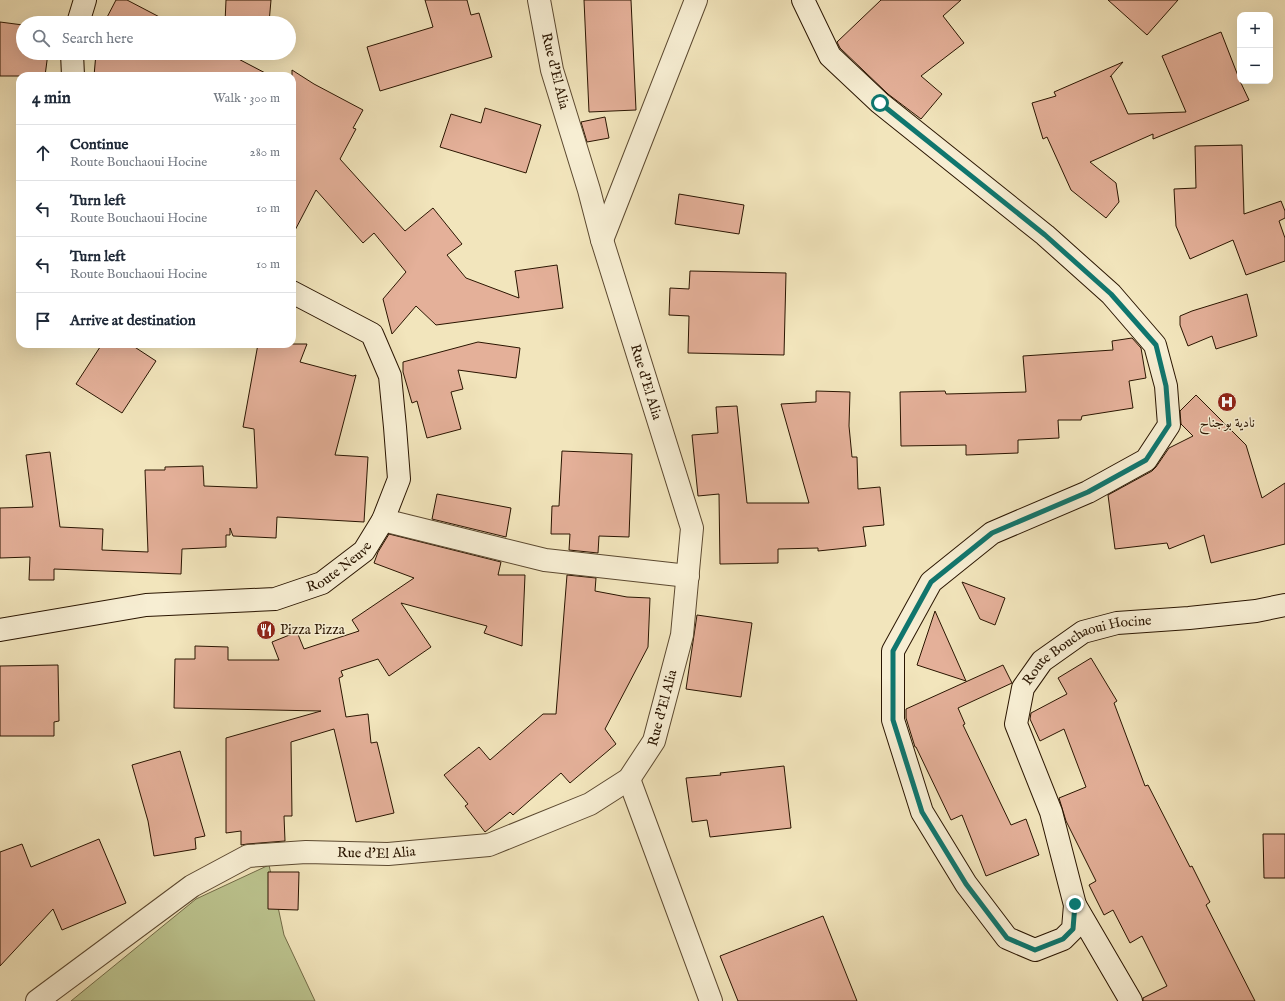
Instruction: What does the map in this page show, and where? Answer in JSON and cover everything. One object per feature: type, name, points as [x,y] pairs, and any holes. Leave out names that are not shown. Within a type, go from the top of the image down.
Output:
[{"type":"street","points":[[80,16],[85,0]]},
{"type":"street","name":"Rue d'El Alia","points":[[37,1001],[192,886],[248,856],[306,852],[388,854],[489,845],[590,804],[629,779],[654,742],[682,635],[692,528],[602,240],[589,190],[552,70],[539,0]]},
{"type":"street","points":[[602,240],[696,0]]},
{"type":"street","name":"Route Bouchaoui Hocine","points":[[804,0],[830,56],[880,103],[1045,235],[1111,294],[1156,345],[1166,386],[1169,425],[1146,460],[1088,492],[992,533],[931,582],[893,651],[893,720],[922,812],[966,884],[1007,938],[1035,950],[1063,939],[1073,929],[1075,904],[1051,812],[1016,724],[1023,688],[1042,661],[1083,632],[1117,623],[1189,618],[1256,611],[1285,605]]},
{"type":"street","points":[[72,60],[73,72]]},
{"type":"street","name":"Route Neuve","points":[[0,630],[146,605],[275,600],[322,582],[364,551],[383,520],[399,479],[390,376],[372,334],[296,294]]},
{"type":"street","points":[[383,520],[545,560],[688,576]]},
{"type":"street","points":[[629,779],[711,1001]]},
{"type":"street","points":[[1075,904],[1131,1001]]},
{"type":"green space","points":[[269,865],[284,935],[315,1001],[71,1001],[196,899]]},
{"type":"building","points":[[116,0],[127,0],[158,16],[108,16]]},
{"type":"building","points":[[226,0],[271,0],[270,16],[225,16]]},
{"type":"building","points":[[425,0],[467,0],[471,15],[479,13],[492,57],[380,91],[367,47],[433,27]]},
{"type":"building","points":[[584,0],[631,0],[636,110],[589,112]]},
{"type":"building","points":[[881,0],[961,0],[943,16],[964,43],[921,76],[942,94],[921,119],[888,94],[840,48],[837,42]]},
{"type":"building","points":[[1108,0],[1178,0],[1147,35]]},
{"type":"building","points":[[0,22],[16,24],[16,60],[47,60],[46,72],[16,72],[16,76],[0,76]]},
{"type":"building","points":[[1221,32],[1237,73],[1237,84],[1241,84],[1249,100],[1153,139],[1153,134],[1090,162],[1116,183],[1119,202],[1106,218],[1071,190],[1047,137],[1043,139],[1032,103],[1056,96],[1054,92],[1123,62],[1110,77],[1111,76],[1128,114],[1186,112],[1162,56]]},
{"type":"building","points":[[95,60],[240,60],[263,72],[94,72]]},
{"type":"building","points":[[296,73],[314,84],[363,110],[353,128],[356,129],[340,159],[405,231],[433,208],[462,244],[447,255],[466,278],[519,298],[515,271],[557,265],[563,308],[436,325],[416,306],[392,334],[383,299],[406,272],[374,233],[363,243],[316,190],[296,228]]},
{"type":"building","points":[[485,108],[541,125],[526,173],[440,147],[451,114],[481,123]]},
{"type":"building","points":[[605,117],[609,138],[587,142],[581,122]]},
{"type":"building","points":[[1242,145],[1244,214],[1281,201],[1285,211],[1285,218],[1279,221],[1285,238],[1285,261],[1246,275],[1233,240],[1190,259],[1176,226],[1174,189],[1196,188],[1195,146]]},
{"type":"building","points":[[679,194],[744,205],[739,234],[675,224]]},
{"type":"building","points":[[690,271],[786,273],[784,355],[688,353],[689,316],[669,315],[670,288],[689,289]]},
{"type":"building","points":[[1247,294],[1257,336],[1216,349],[1212,336],[1188,346],[1180,325],[1180,316]]},
{"type":"building","points":[[1132,338],[1141,348],[1146,378],[1129,381],[1133,408],[1082,416],[1081,420],[1058,420],[1059,438],[1018,440],[1018,453],[966,455],[966,445],[901,446],[900,392],[945,391],[946,394],[1026,392],[1023,356],[1113,350],[1112,341]]},
{"type":"building","points":[[478,342],[520,348],[516,378],[458,370],[463,389],[451,392],[461,429],[427,438],[417,401],[412,403],[403,372],[403,362]]},
{"type":"building","points":[[296,344],[307,344],[300,362],[353,376],[356,375],[335,455],[368,457],[364,522],[277,517],[276,538],[233,536],[230,528],[230,535],[226,535],[226,547],[182,549],[181,574],[54,569],[54,580],[29,580],[30,557],[0,558],[0,508],[33,507],[26,455],[50,452],[60,527],[103,529],[102,550],[148,552],[145,470],[165,470],[165,467],[203,466],[204,486],[257,488],[254,429],[243,427],[257,348],[296,348]]},
{"type":"building","points":[[99,348],[136,348],[156,361],[122,413],[76,384]]},
{"type":"building","points":[[816,391],[850,392],[849,426],[852,457],[857,457],[858,489],[880,487],[884,525],[863,527],[866,546],[818,551],[818,548],[778,549],[778,563],[720,564],[719,494],[698,496],[692,435],[718,433],[716,407],[737,406],[747,503],[809,503],[781,404],[816,402]]},
{"type":"building","points":[[1196,395],[1246,445],[1262,498],[1285,483],[1285,544],[1211,563],[1204,535],[1169,549],[1167,543],[1115,549],[1108,495],[1152,471],[1169,448],[1193,436],[1181,424],[1180,411]]},
{"type":"building","points":[[562,451],[632,454],[629,537],[599,536],[598,553],[569,550],[570,534],[551,534],[552,506],[559,506]]},
{"type":"building","points":[[437,494],[511,508],[506,537],[432,519]]},
{"type":"building","points":[[389,534],[501,562],[498,575],[525,575],[522,646],[484,633],[487,626],[401,603],[431,647],[389,676],[378,659],[341,671],[343,676],[339,678],[346,717],[368,714],[371,743],[377,742],[394,813],[356,822],[334,729],[291,742],[292,816],[284,816],[285,841],[241,845],[241,831],[226,833],[226,738],[321,711],[174,708],[175,659],[195,659],[195,646],[228,647],[228,660],[279,660],[272,642],[297,632],[304,649],[359,631],[352,620],[414,578],[374,563],[378,552]]},
{"type":"building","points":[[567,575],[596,578],[595,591],[627,597],[650,598],[648,647],[605,729],[616,744],[570,783],[561,773],[513,815],[510,812],[485,832],[465,806],[468,804],[444,775],[479,747],[490,760],[543,714],[556,714]]},
{"type":"building","points":[[962,582],[1005,598],[995,625],[980,619]]},
{"type":"building","points":[[935,611],[966,681],[917,665]]},
{"type":"building","points":[[697,615],[752,623],[741,697],[686,689]]},
{"type":"building","points":[[1091,658],[1117,701],[1114,703],[1145,786],[1148,785],[1190,867],[1192,866],[1210,902],[1206,905],[1255,1001],[1143,1001],[1143,998],[1167,986],[1142,936],[1130,943],[1113,910],[1104,915],[1089,885],[1096,881],[1066,821],[1059,798],[1086,787],[1064,729],[1040,741],[1030,719],[1031,713],[1067,694],[1058,678]]},
{"type":"building","points":[[58,665],[59,721],[54,722],[54,736],[0,736],[0,666]]},
{"type":"building","points":[[1003,665],[1012,683],[958,708],[965,724],[963,725],[1011,825],[1026,819],[1039,855],[986,876],[962,815],[951,820],[915,747],[906,718],[906,709]]},
{"type":"building","points":[[180,751],[205,836],[195,838],[196,849],[154,856],[148,821],[132,765]]},
{"type":"building","points":[[784,766],[791,828],[710,837],[707,820],[692,822],[686,778],[721,775],[720,773]]},
{"type":"building","points":[[1263,834],[1285,834],[1285,878],[1264,878]]},
{"type":"building","points":[[99,839],[126,903],[62,930],[53,909],[0,966],[0,852],[22,844],[31,867]]},
{"type":"building","points":[[268,872],[299,872],[298,910],[268,909]]},
{"type":"building","points":[[823,916],[857,1001],[738,1001],[720,956]]},
{"type":"place","name":"نادية بوجناح","points":[[1227,402]]},
{"type":"place","name":"Pizza Pizza","points":[[266,630]]},
{"type":"route","points":[[880,103],[1045,235],[1111,294],[1156,345],[1166,386],[1169,425],[1146,460],[1088,492],[992,533],[931,582],[893,651],[893,720],[922,812],[966,884],[1007,938],[1035,950],[1063,939],[1073,929],[1075,904]]}]
